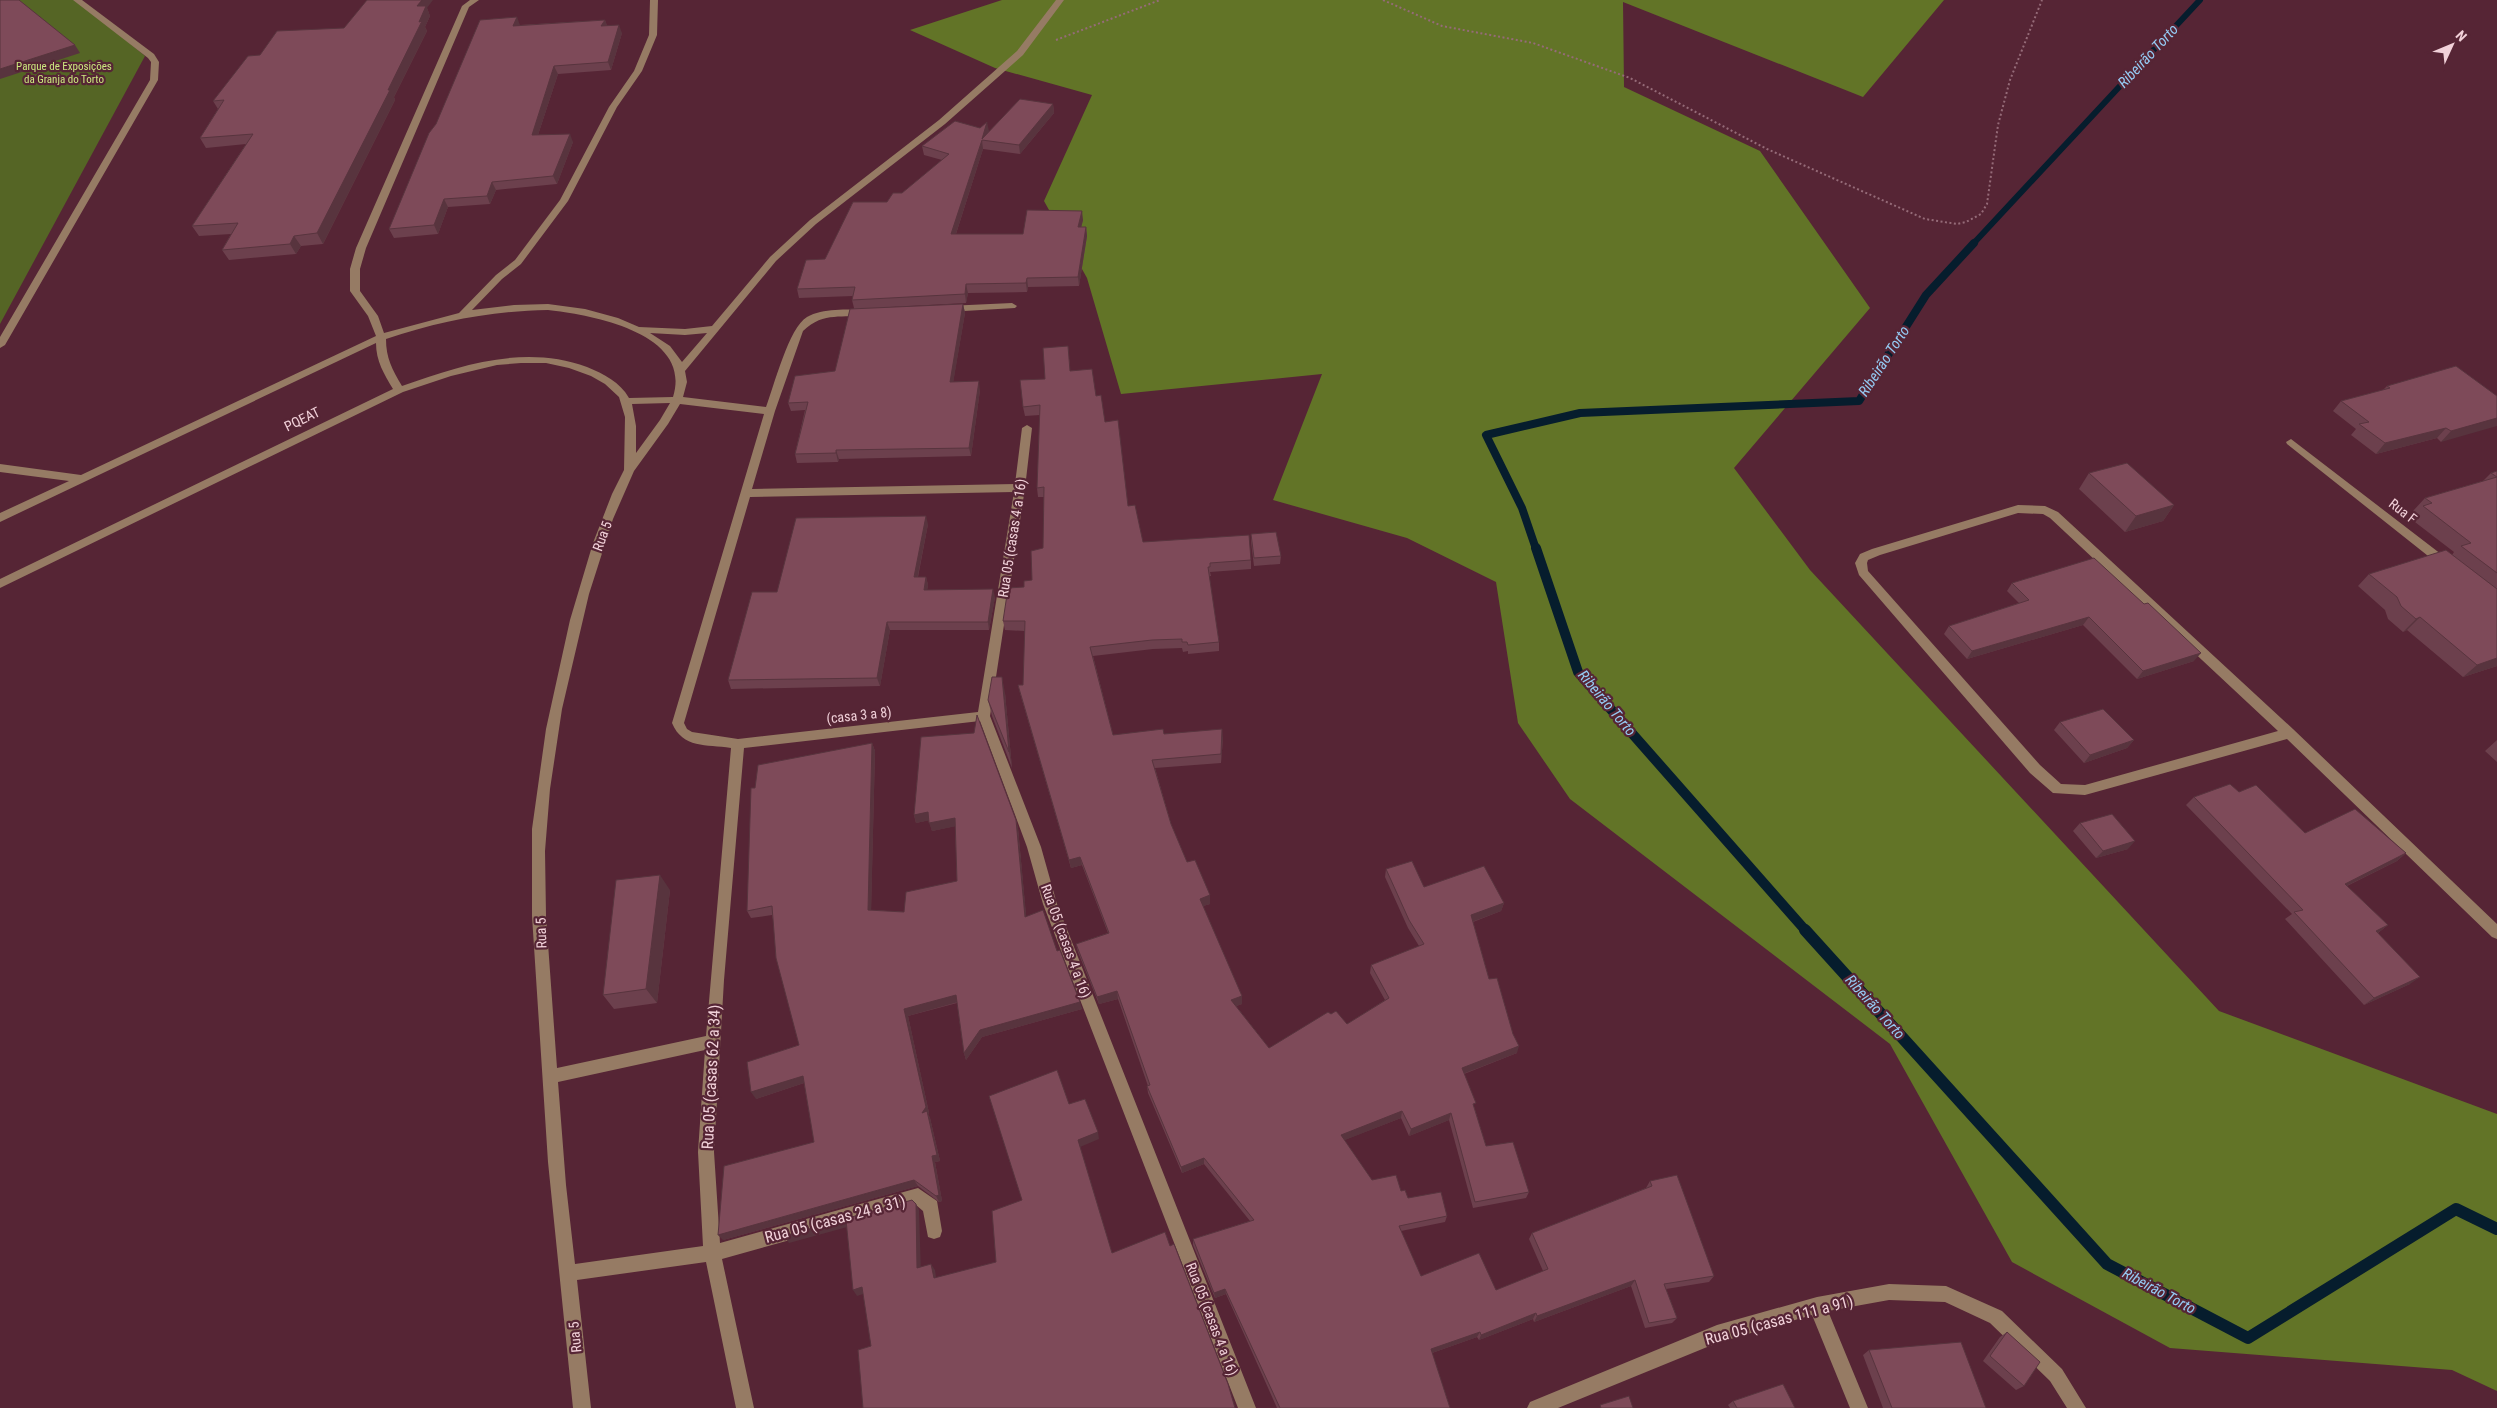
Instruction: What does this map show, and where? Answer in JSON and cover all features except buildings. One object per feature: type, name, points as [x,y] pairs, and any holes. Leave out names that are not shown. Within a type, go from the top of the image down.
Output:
[{"type":"street","points":[[0,345],[154,80],[155,62],[151,56],[77,0]]},
{"type":"street","points":[[399,390],[385,366],[381,354],[381,337],[373,316],[355,291],[355,269],[362,248],[466,6],[475,0]]},
{"type":"street","points":[[462,315],[493,283],[518,262],[564,201],[613,107],[638,71],[653,35],[654,0]]},
{"type":"street","points":[[629,470],[677,400],[681,370],[773,259],[813,222],[942,122],[1020,53],[1060,0]]},
{"type":"street","points":[[934,309],[1012,306]]},
{"type":"street","points":[[0,518],[381,337],[435,320],[498,309],[539,308],[583,312],[610,318],[637,329],[658,341],[673,356],[681,370]]},
{"type":"street","points":[[876,312],[828,313],[810,318],[803,324],[799,330],[770,411],[747,493],[1020,488]]},
{"type":"street","points":[[637,329],[685,332],[714,329]]},
{"type":"street","name":"PQEAT","points":[[0,584],[399,390],[463,368],[489,362],[544,360],[578,366],[603,378],[616,388],[626,401]]},
{"type":"street","points":[[629,470],[630,422],[626,401],[677,400],[770,411]]},
{"type":"street","name":"Rua 05 (casas 4 a 16)","points":[[1027,428],[1020,488],[984,716],[1034,847],[1050,904],[1247,1408]]},
{"type":"street","name":"Rua F","points":[[2291,442],[2459,574]]},
{"type":"street","points":[[0,468],[81,479]]},
{"type":"street","name":"Rua 5","points":[[582,1408],[558,1186],[541,950],[539,834],[543,786],[564,672],[585,587],[604,528],[629,470]]},
{"type":"street","name":"(casa 3 a 8)","points":[[747,493],[678,723],[682,732],[689,737],[701,740],[738,744],[984,716]]},
{"type":"street","points":[[2289,733],[2085,790],[2058,788],[2035,769],[1870,579],[1861,566],[1862,560],[1876,552],[2018,509],[2045,510],[2066,524],[2289,733],[2497,933]]},
{"type":"street","name":"Rua 05 (casas 62 a 34)","points":[[738,744],[713,1041],[706,1152],[712,1253],[744,1408]]},
{"type":"street","points":[[550,1077],[713,1041]]},
{"type":"street","name":"Rua 05 (casas 24 a 31)","points":[[712,1253],[918,1196],[931,1207],[934,1232]]},
{"type":"street","points":[[568,1273],[712,1253]]},
{"type":"street","name":"Rua 05 (casas 111 a 91)","points":[[1536,1408],[1717,1334],[1817,1306],[1888,1292],[1946,1294],[1996,1316],[2056,1375],[2077,1408]]},
{"type":"street","points":[[1817,1306],[1859,1408]]},
{"type":"path","points":[[1020,53],[1160,0]]},
{"type":"path","points":[[1383,0],[1442,26],[1534,43],[1594,63],[1636,81],[1767,149],[1896,207],[1933,221],[1957,224],[1974,219],[1981,214],[1987,204],[2000,116],[2010,80],[2042,0]]},
{"type":"green space","name":"Parque de Exposições da Granja do Torto","points":[[0,0],[78,0],[145,56],[0,324]]},
{"type":"green space","points":[[1002,0],[1944,0],[1863,97],[1623,2],[1624,87],[1760,151],[1870,308],[1734,468],[1810,570],[2219,1011],[2497,1114],[2497,1391],[2452,1370],[2170,1348],[2012,1262],[1890,1044],[1570,799],[1518,723],[1496,582],[1407,538],[1273,500],[1322,374],[1121,394],[1087,278],[1044,201],[1092,95],[995,68],[910,30]]},
{"type":"waterway","name":"Ribeirão Torto","points":[[1973,244],[2200,0]]},
{"type":"waterway","name":"Ribeirão Torto","points":[[1536,549],[1522,508],[1486,435],[1580,413],[1859,401],[1926,295],[1974,243]]},
{"type":"waterway","name":"Ribeirão Torto","points":[[1536,548],[1578,672],[1806,931]]},
{"type":"waterway","name":"Ribeirão Torto","points":[[1805,930],[2107,1264],[2248,1338],[2456,1209],[2497,1229]]}]
